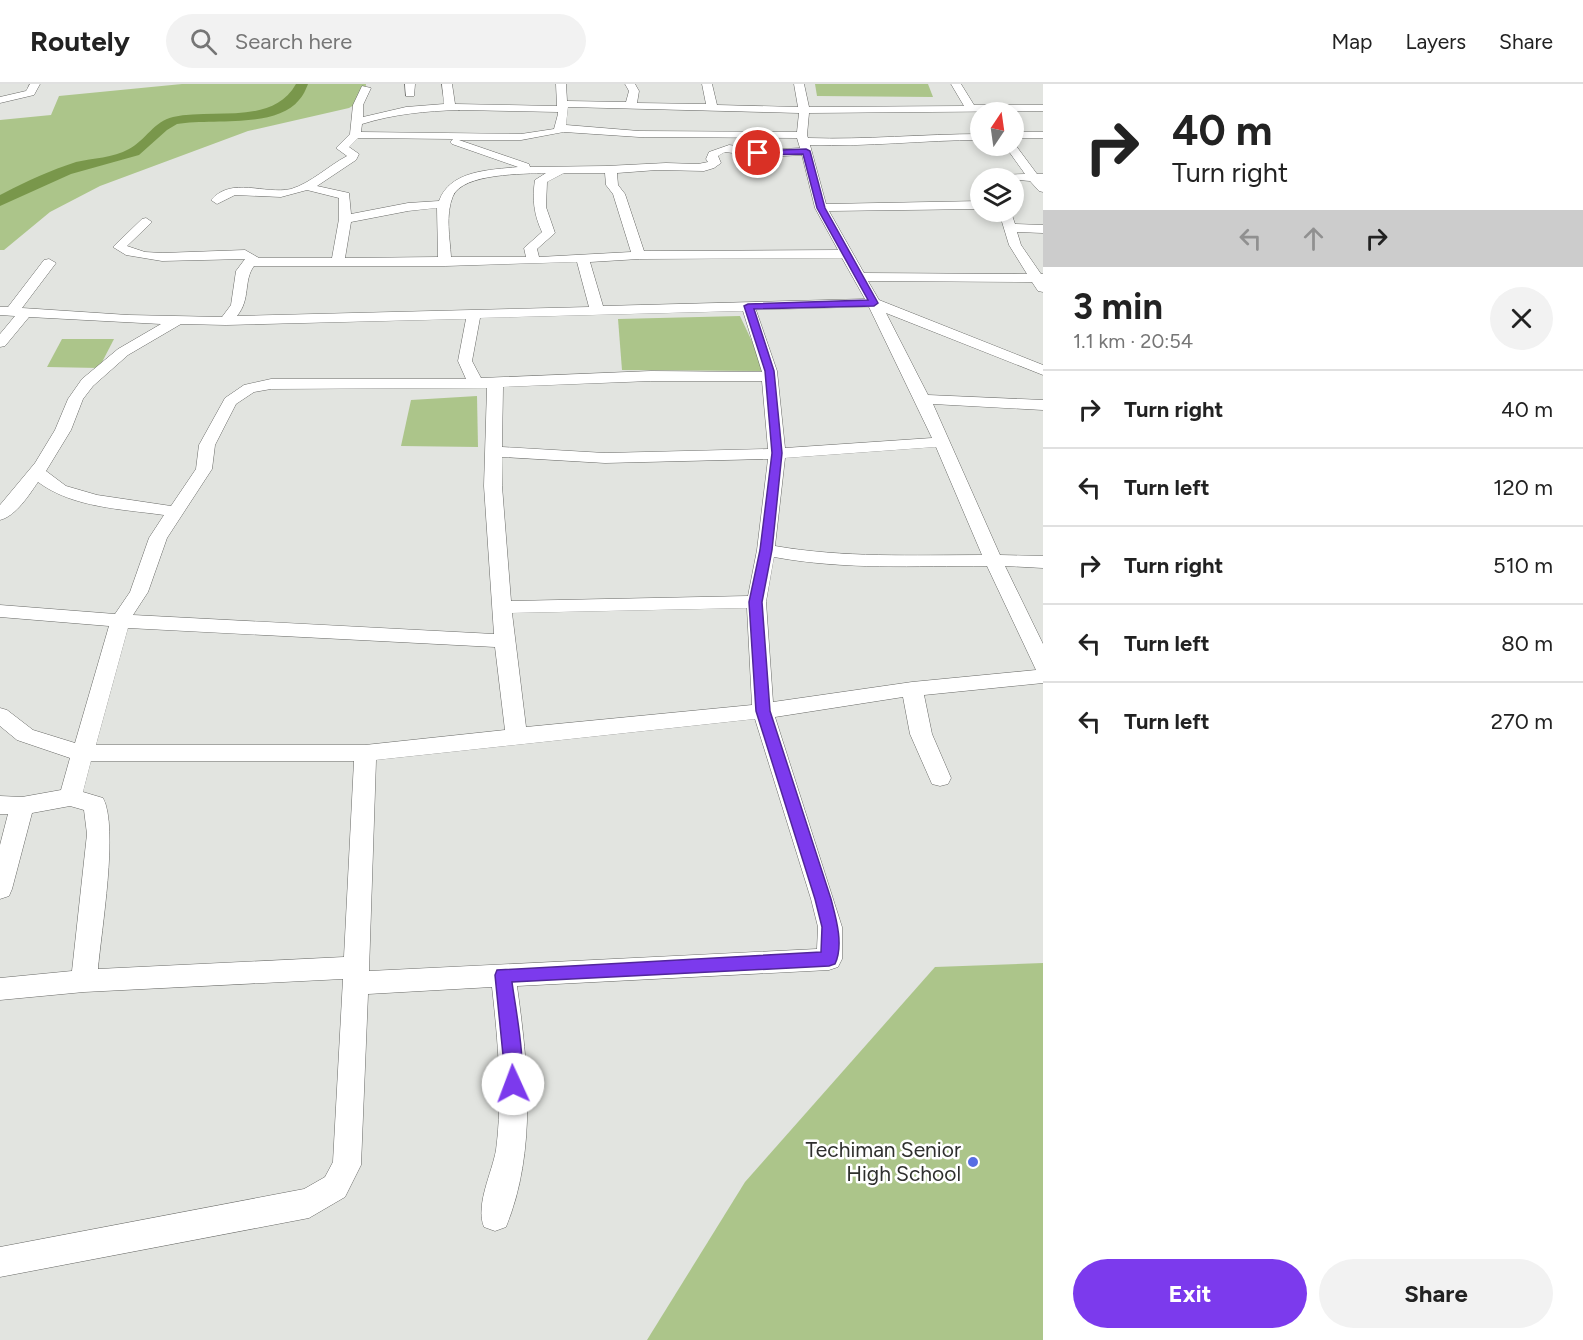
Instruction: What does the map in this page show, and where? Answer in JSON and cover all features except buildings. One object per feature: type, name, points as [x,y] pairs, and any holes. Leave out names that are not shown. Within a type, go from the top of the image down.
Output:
[{"type":"street","points":[[0,100],[30,93],[35,84]]},
{"type":"street","points":[[447,84],[450,108]]},
{"type":"street","points":[[560,128],[563,107],[561,84]]},
{"type":"street","points":[[630,84],[634,91],[631,105]]},
{"type":"street","points":[[707,84],[712,107]]},
{"type":"street","points":[[800,84],[804,110],[804,143],[821,208],[874,303],[923,399],[993,560],[1043,665]]},
{"type":"street","points":[[957,84],[970,107]]},
{"type":"street","points":[[217,200],[226,192],[234,190],[276,195],[308,187],[352,158],[353,154],[342,148],[355,135],[358,105],[366,88]]},
{"type":"street","points":[[357,122],[400,110],[450,108],[631,105],[804,110],[970,109]]},
{"type":"street","points":[[1024,109],[1043,108]]},
{"type":"street","points":[[375,116],[445,138],[515,167],[535,170],[706,167],[715,163],[712,159],[713,154],[719,149],[758,153],[804,143]]},
{"type":"street","points":[[355,135],[445,138],[521,137],[553,132],[560,128],[804,143],[860,143],[903,141],[922,137],[970,137]]},
{"type":"street","points":[[1024,135],[1043,135]]},
{"type":"street","points":[[1017,156],[1023,165],[1039,177],[1043,188]]},
{"type":"street","points":[[445,262],[443,204],[456,184],[515,167]]},
{"type":"street","points":[[611,169],[612,185],[619,194],[639,255]]},
{"type":"street","points":[[534,261],[530,248],[549,233],[541,218],[539,190],[541,180],[561,170]]},
{"type":"street","points":[[1024,177],[1039,177]]},
{"type":"street","points":[[308,187],[345,196],[345,219],[338,262]]},
{"type":"street","points":[[345,219],[408,207],[443,204]]},
{"type":"street","points":[[821,208],[970,205]]},
{"type":"street","points":[[146,222],[119,247],[130,254],[161,258],[244,254],[253,258],[243,271],[238,306],[226,321]]},
{"type":"street","points":[[1008,222],[1015,245],[1041,281]]},
{"type":"street","points":[[1009,228],[1043,229]]},
{"type":"street","points":[[249,262],[534,261],[639,255],[846,254]]},
{"type":"street","points":[[582,257],[597,311]]},
{"type":"street","points":[[0,343],[12,312],[49,263]]},
{"type":"street","points":[[860,278],[1041,281]]},
{"type":"street","points":[[12,312],[226,321],[874,303],[1043,370]]},
{"type":"street","points":[[0,989],[84,981],[356,975],[503,975],[829,959],[830,927],[823,899],[763,711],[756,602],[766,550],[777,453],[770,377],[748,306]]},
{"type":"street","points":[[474,314],[465,361],[476,383]]},
{"type":"street","points":[[0,515],[36,472],[64,429],[77,396],[95,376],[126,349],[180,320]]},
{"type":"street","points":[[70,797],[120,621],[139,592],[158,538],[204,469],[207,445],[220,417],[230,401],[249,388],[271,384],[495,383],[651,376],[770,377]]},
{"type":"street","points":[[495,383],[493,486],[504,641],[516,736]]},
{"type":"street","points":[[923,399],[1043,405]]},
{"type":"street","points":[[494,451],[545,457],[666,458],[942,442]]},
{"type":"street","points":[[36,472],[60,490],[96,500],[176,512]]},
{"type":"street","points":[[766,550],[823,559],[1043,562]]},
{"type":"street","points":[[502,607],[756,602]]},
{"type":"street","points":[[0,611],[120,621],[504,641]]},
{"type":"street","points":[[0,715],[25,735],[81,753],[365,753],[763,711],[912,689],[1043,676]]},
{"type":"street","points":[[912,689],[921,734],[940,778]]},
{"type":"street","points":[[0,1262],[309,1203],[335,1187],[347,1165],[365,753]]},
{"type":"street","points":[[0,889],[11,805],[70,797],[95,804],[99,834],[84,981]]},
{"type":"street","points":[[495,1216],[510,1149],[513,1103],[513,1065],[503,975]]},
{"type":"green space","points":[[182,84],[366,84],[364,99],[349,108],[248,131],[100,186],[50,212],[4,250],[0,250],[0,120],[51,115],[59,96]]},
{"type":"green space","points":[[815,84],[928,84],[933,97],[817,96]]},
{"type":"green space","points":[[740,316],[766,371],[622,370],[618,319]]},
{"type":"green space","points":[[62,339],[114,339],[99,368],[47,367]]},
{"type":"green space","points":[[477,396],[478,447],[401,446],[411,400]]},
{"type":"green space","points":[[1043,963],[1043,1340],[647,1340],[745,1182],[935,967]]},
{"type":"waterway","points":[[0,201],[37,182],[66,171],[134,152],[168,123],[174,121],[190,118],[247,116],[281,108],[294,99],[302,84]]},
{"type":"place","name":"Techiman Senior High School","points":[[973,1162]]},
{"type":"route","points":[[513,1084],[503,975],[829,959],[830,927],[823,899],[763,711],[756,602],[766,550],[777,453],[770,371],[748,306],[874,303],[821,208],[806,151],[758,153]]}]
